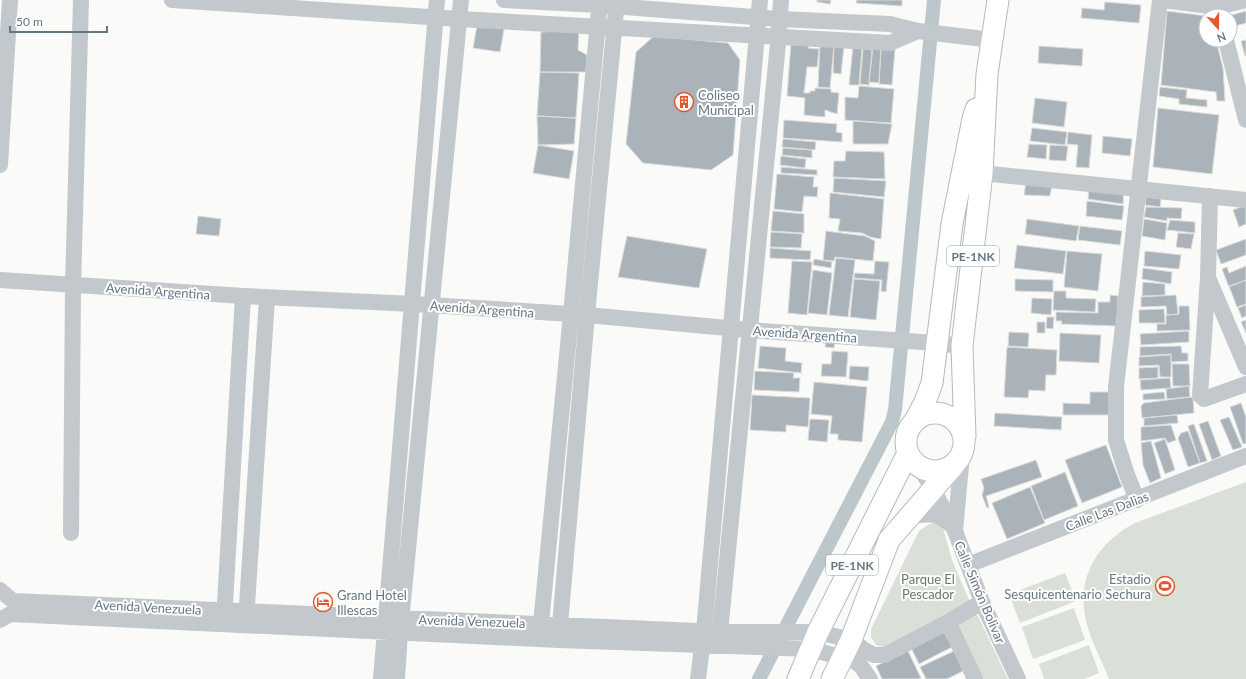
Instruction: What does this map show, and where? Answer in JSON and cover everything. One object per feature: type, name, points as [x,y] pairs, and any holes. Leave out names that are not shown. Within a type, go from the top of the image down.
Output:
[{"type":"main road","name":"PE-1NK","points":[[832,679],[846,649],[889,540],[933,489],[960,452],[962,346],[982,173],[987,74],[998,0]]},
{"type":"main road","name":"PE-1NK","points":[[798,679],[815,641],[913,460],[906,444],[906,435],[925,402],[932,382],[954,216],[973,119],[987,74]]},
{"type":"main road","points":[[913,460],[927,470],[946,470],[960,452],[960,425],[956,420],[942,413],[928,413],[916,419]]},
{"type":"street","points":[[0,165],[3,66],[10,0]]},
{"type":"street","points":[[71,533],[73,285],[81,0]]},
{"type":"street","points":[[172,0],[291,3],[435,17],[890,43],[918,31]]},
{"type":"street","points":[[397,679],[394,624],[413,304],[437,0]]},
{"type":"street","points":[[381,679],[394,624],[432,306],[461,0]]},
{"type":"street","points":[[504,0],[617,3],[758,18],[890,24],[918,31],[992,40]]},
{"type":"street","points":[[698,679],[703,638],[760,0]]},
{"type":"street","points":[[720,639],[781,0]]},
{"type":"street","points":[[1137,500],[1116,440],[1116,387],[1162,0],[1198,2],[1211,8]]},
{"type":"street","points":[[1228,8],[1246,0]]},
{"type":"street","points":[[541,631],[600,2]]},
{"type":"street","points":[[559,632],[587,315],[617,3]]},
{"type":"street","points":[[1228,48],[1246,120]]},
{"type":"street","points":[[982,173],[1246,200]]},
{"type":"street","points":[[1210,196],[1208,277],[1200,395],[1204,399],[1246,384]]},
{"type":"street","points":[[1208,277],[1246,367]]},
{"type":"street","name":"Avenida Argentina","points":[[0,280],[267,298],[413,304],[587,315],[749,330],[962,346]]},
{"type":"street","points":[[224,617],[243,296]]},
{"type":"street","points":[[247,618],[267,298]]},
{"type":"street","name":"Calle Simón Bolivar","points":[[960,452],[953,528],[982,602],[1018,679]]},
{"type":"street","name":"Calle Las Dalias","points":[[968,565],[1246,456]]},
{"type":"street","points":[[913,460],[933,489],[953,528]]},
{"type":"street","points":[[908,517],[933,514],[939,516],[953,528]]},
{"type":"street","name":"Avenida Venezuela","points":[[0,590],[14,601],[224,617]]},
{"type":"street","points":[[846,649],[874,655],[885,655],[948,622],[982,602]]},
{"type":"street","name":"Avenida Venezuela","points":[[0,620],[10,614],[224,617],[720,639],[815,641],[846,649]]},
{"type":"street","points":[[948,622],[975,679]]},
{"type":"street","points":[[846,649],[854,661],[861,666],[870,679]]},
{"type":"green space","name":"Estadio Sesquicentenario Sechura","points":[[1246,482],[1246,679],[1109,679],[1089,632],[1084,609],[1086,578],[1099,553],[1109,541],[1135,523]]},
{"type":"green space","name":"Parque El Pescador","points":[[929,524],[937,524],[943,528],[952,560],[970,602],[884,647],[876,645],[871,637],[871,629],[919,531]]},
{"type":"green space","points":[[1065,573],[1076,601],[1020,623],[1009,594]]},
{"type":"green space","points":[[1074,608],[1085,640],[1033,659],[1022,627]]},
{"type":"green space","points":[[977,614],[1008,679],[979,679],[953,626]]},
{"type":"green space","points":[[1089,645],[1099,673],[1084,679],[1044,679],[1039,664]]},
{"type":"building","points":[[817,0],[831,0],[830,4],[817,2]]},
{"type":"building","points":[[857,0],[902,0],[902,6],[856,3]]},
{"type":"building","points":[[1105,2],[1141,5],[1139,23],[1081,18],[1082,8],[1104,10]]},
{"type":"building","points":[[1167,11],[1198,15],[1198,48],[1218,48],[1223,68],[1225,101],[1217,101],[1216,92],[1161,85]]},
{"type":"building","points":[[1246,11],[1246,23],[1238,25],[1238,13]]},
{"type":"building","points":[[478,20],[505,24],[500,52],[473,48]]},
{"type":"building","points":[[579,30],[578,50],[587,55],[586,72],[540,72],[541,32]]},
{"type":"building","name":"Coliseo Municipal","points":[[654,36],[728,43],[740,60],[733,155],[711,170],[643,163],[626,144],[636,52]]},
{"type":"building","points":[[1246,40],[1246,56],[1245,56],[1241,41]]},
{"type":"building","points":[[791,43],[809,45],[808,48],[819,49],[817,67],[807,67],[804,93],[815,91],[815,88],[831,89],[831,92],[839,93],[837,114],[825,110],[825,117],[804,115],[805,98],[787,96]]},
{"type":"building","points":[[820,44],[834,45],[830,88],[818,87]]},
{"type":"building","points":[[834,46],[844,46],[841,74],[833,73]]},
{"type":"building","points":[[853,46],[862,48],[859,85],[849,85]]},
{"type":"building","points":[[1039,46],[1083,49],[1082,66],[1038,63]]},
{"type":"building","points":[[873,47],[881,47],[879,83],[869,82]]},
{"type":"building","points":[[881,48],[895,49],[892,85],[879,84]]},
{"type":"building","points":[[863,49],[872,50],[869,85],[860,84]]},
{"type":"building","points":[[540,72],[579,73],[576,118],[537,116]]},
{"type":"building","points":[[859,86],[894,89],[891,123],[845,120],[845,97],[858,98]]},
{"type":"building","points":[[1160,87],[1187,90],[1186,98],[1207,100],[1207,107],[1179,104],[1179,99],[1159,96]]},
{"type":"building","points":[[1035,98],[1067,102],[1064,127],[1032,123]]},
{"type":"building","points":[[1158,108],[1219,115],[1212,174],[1153,167]]},
{"type":"building","points":[[537,116],[576,118],[574,144],[538,145]]},
{"type":"building","points":[[784,120],[837,124],[836,132],[842,133],[842,142],[783,138]]},
{"type":"building","points":[[853,121],[892,124],[888,144],[853,144]]},
{"type":"building","points":[[1032,128],[1067,132],[1065,145],[1030,141]]},
{"type":"building","points":[[1068,132],[1092,135],[1089,168],[1076,167],[1078,145],[1067,144]]},
{"type":"building","points":[[1103,136],[1132,139],[1130,156],[1102,153]]},
{"type":"building","points":[[783,139],[816,142],[815,150],[782,147]]},
{"type":"building","points":[[1029,144],[1047,145],[1046,159],[1027,157]]},
{"type":"building","points":[[538,145],[574,151],[569,179],[533,173]]},
{"type":"building","points":[[1050,145],[1068,146],[1066,161],[1049,160]]},
{"type":"building","points":[[783,148],[812,150],[812,158],[782,155]]},
{"type":"building","points":[[846,151],[884,152],[885,179],[833,177],[834,161],[845,161]]},
{"type":"building","points":[[781,156],[806,159],[805,168],[780,165]]},
{"type":"building","points":[[781,167],[817,170],[817,175],[781,173]]},
{"type":"building","points":[[777,174],[814,177],[813,187],[818,187],[817,197],[804,196],[802,212],[774,209]]},
{"type":"building","points":[[834,178],[886,181],[884,197],[833,192]]},
{"type":"building","points":[[1026,182],[1052,184],[1050,196],[1024,195]]},
{"type":"building","points":[[1089,188],[1124,191],[1123,204],[1088,199]]},
{"type":"building","points":[[830,193],[884,199],[881,239],[870,237],[862,233],[838,231],[840,219],[829,218]]},
{"type":"building","points":[[1146,197],[1161,199],[1160,207],[1145,205]]},
{"type":"building","points":[[1087,201],[1124,206],[1122,220],[1086,216]]},
{"type":"building","points":[[1246,205],[1246,224],[1239,227],[1233,210]]},
{"type":"building","points":[[1146,207],[1182,208],[1181,219],[1167,218],[1167,221],[1144,217]]},
{"type":"building","points":[[773,211],[804,214],[804,233],[771,231]]},
{"type":"building","points":[[198,216],[221,219],[219,236],[196,234]]},
{"type":"building","points":[[1027,219],[1079,226],[1076,241],[1025,234]]},
{"type":"building","points":[[1144,219],[1167,223],[1165,240],[1142,236]]},
{"type":"building","points":[[1170,220],[1195,222],[1195,233],[1167,230]]},
{"type":"building","points":[[1080,226],[1122,231],[1120,245],[1078,240]]},
{"type":"building","points":[[826,231],[865,236],[875,241],[873,261],[835,257],[834,261],[823,260]]},
{"type":"building","points":[[771,232],[802,234],[801,248],[770,247]]},
{"type":"building","points":[[1178,233],[1194,234],[1191,249],[1176,247]]},
{"type":"building","points":[[627,236],[707,249],[699,288],[618,277]]},
{"type":"building","points":[[1246,239],[1246,255],[1221,264],[1216,250]]},
{"type":"building","points":[[1017,245],[1066,251],[1063,274],[1014,268]]},
{"type":"building","points":[[770,248],[811,251],[810,260],[770,258]]},
{"type":"building","points":[[1067,251],[1102,254],[1098,291],[1064,287]]},
{"type":"building","points":[[1145,251],[1181,255],[1179,269],[1144,266]]},
{"type":"building","points":[[836,258],[855,260],[848,317],[829,315]]},
{"type":"building","points":[[814,259],[832,262],[831,268],[813,265]]},
{"type":"building","points":[[792,261],[812,262],[807,315],[788,313]]},
{"type":"building","points":[[875,261],[889,262],[886,292],[881,291],[882,280],[854,278],[855,273],[874,274]]},
{"type":"building","points":[[1246,266],[1246,280],[1229,287],[1222,269],[1227,267],[1229,273]]},
{"type":"building","points":[[1143,268],[1172,272],[1171,284],[1142,279]]},
{"type":"building","points":[[813,270],[832,273],[827,315],[808,313]]},
{"type":"building","points":[[854,279],[880,281],[876,320],[850,317]]},
{"type":"building","points":[[1015,279],[1053,280],[1053,292],[1015,291]]},
{"type":"building","points":[[1246,280],[1246,304],[1237,307],[1229,286]]},
{"type":"building","points":[[1143,282],[1165,284],[1165,295],[1142,296]]},
{"type":"building","points":[[1054,291],[1066,291],[1066,298],[1096,299],[1095,312],[1053,310]]},
{"type":"building","points":[[1110,295],[1118,296],[1117,326],[1061,324],[1062,321],[1056,321],[1056,312],[1098,313],[1098,302],[1110,302]]},
{"type":"building","points":[[1176,295],[1178,314],[1167,315],[1166,306],[1141,307],[1141,297]]},
{"type":"building","points":[[1032,298],[1052,299],[1051,315],[1031,313]]},
{"type":"building","points":[[1246,305],[1246,316],[1242,318],[1238,308]]},
{"type":"building","points":[[1179,306],[1189,306],[1190,330],[1157,331],[1157,324],[1166,324],[1166,315],[1179,314]]},
{"type":"building","points":[[1164,309],[1165,323],[1139,323],[1139,310]]},
{"type":"building","points":[[1047,317],[1054,317],[1053,329],[1046,328]]},
{"type":"building","points":[[1246,320],[1246,333],[1241,322]]},
{"type":"building","points":[[1037,322],[1045,322],[1045,333],[1037,333]]},
{"type":"building","points":[[1189,331],[1189,342],[1141,345],[1140,334]]},
{"type":"building","points":[[1009,332],[1029,333],[1028,347],[1008,346]]},
{"type":"building","points":[[1060,333],[1101,335],[1099,363],[1059,361]]},
{"type":"building","points":[[826,339],[835,340],[834,348],[825,347]]},
{"type":"building","points":[[760,346],[786,348],[785,361],[802,363],[801,373],[758,368]]},
{"type":"building","points":[[1181,346],[1182,353],[1188,353],[1188,361],[1171,362],[1171,354],[1140,356],[1140,347]]},
{"type":"building","points":[[1007,347],[1057,350],[1056,375],[1046,375],[1045,391],[1029,390],[1028,398],[1004,397]]},
{"type":"building","points":[[832,351],[848,352],[846,377],[821,376],[822,364],[831,364]]},
{"type":"building","points":[[1171,355],[1171,377],[1160,377],[1159,365],[1139,366],[1139,357]]},
{"type":"building","points":[[1172,364],[1189,364],[1190,386],[1173,386]]},
{"type":"building","points":[[850,366],[869,367],[868,381],[849,379]]},
{"type":"building","points":[[1158,367],[1158,378],[1139,379],[1139,368]]},
{"type":"building","points":[[755,371],[794,373],[793,378],[800,378],[799,392],[754,390]]},
{"type":"building","points":[[1170,378],[1171,388],[1141,390],[1140,380]]},
{"type":"building","points":[[814,382],[867,387],[862,442],[838,440],[838,434],[830,434],[832,416],[811,414]]},
{"type":"building","points":[[1189,386],[1190,397],[1167,399],[1166,389]]},
{"type":"building","points":[[1090,392],[1111,392],[1111,415],[1063,415],[1063,403],[1090,404]]},
{"type":"building","points":[[1164,392],[1165,399],[1143,400],[1143,394]]},
{"type":"building","points":[[752,395],[810,398],[808,427],[786,425],[786,432],[750,430]]},
{"type":"building","points":[[1190,397],[1193,398],[1194,413],[1142,418],[1141,406],[1144,403]]},
{"type":"building","points":[[1241,403],[1246,417],[1246,443],[1243,444],[1230,407]]},
{"type":"building","points":[[995,413],[1062,417],[1061,430],[994,426]]},
{"type":"building","points":[[1177,415],[1178,423],[1144,426],[1144,418]]},
{"type":"building","points":[[1229,417],[1242,447],[1233,450],[1220,420]]},
{"type":"building","points":[[810,419],[829,420],[827,442],[808,440]]},
{"type":"building","points":[[1208,421],[1221,456],[1212,460],[1199,424]]},
{"type":"building","points":[[1194,424],[1207,461],[1200,463],[1188,426]]},
{"type":"building","points":[[1171,425],[1176,440],[1168,443],[1165,438],[1141,441],[1141,427]]},
{"type":"building","points":[[1188,431],[1200,463],[1188,467],[1178,438],[1181,433]]},
{"type":"building","points":[[1165,439],[1175,470],[1165,474],[1154,443]]},
{"type":"building","points":[[1151,441],[1161,478],[1150,483],[1143,465],[1141,443]]},
{"type":"building","points":[[1106,445],[1122,487],[1082,503],[1065,460]]},
{"type":"building","points":[[1036,460],[1042,477],[986,496],[989,507],[987,508],[982,495],[984,488],[981,479]]},
{"type":"building","points":[[1065,472],[1078,506],[1044,520],[1031,486]]},
{"type":"building","points":[[1030,487],[1045,523],[1007,539],[992,503]]},
{"type":"building","points":[[944,632],[952,647],[919,664],[911,648]]},
{"type":"building","points":[[908,651],[921,678],[882,679],[876,666]]},
{"type":"building","points":[[954,651],[963,671],[947,679],[926,679],[920,667]]},
{"type":"waterway","points":[[759,679],[892,422],[895,410],[934,0]]},
{"type":"place","name":"Coliseo Municipal","points":[[684,102]]},
{"type":"place","name":"Estadio Sesquicentenario Sechura","points":[[1165,586]]},
{"type":"place","name":"Grand Hotel Illescas","points":[[323,602]]}]
